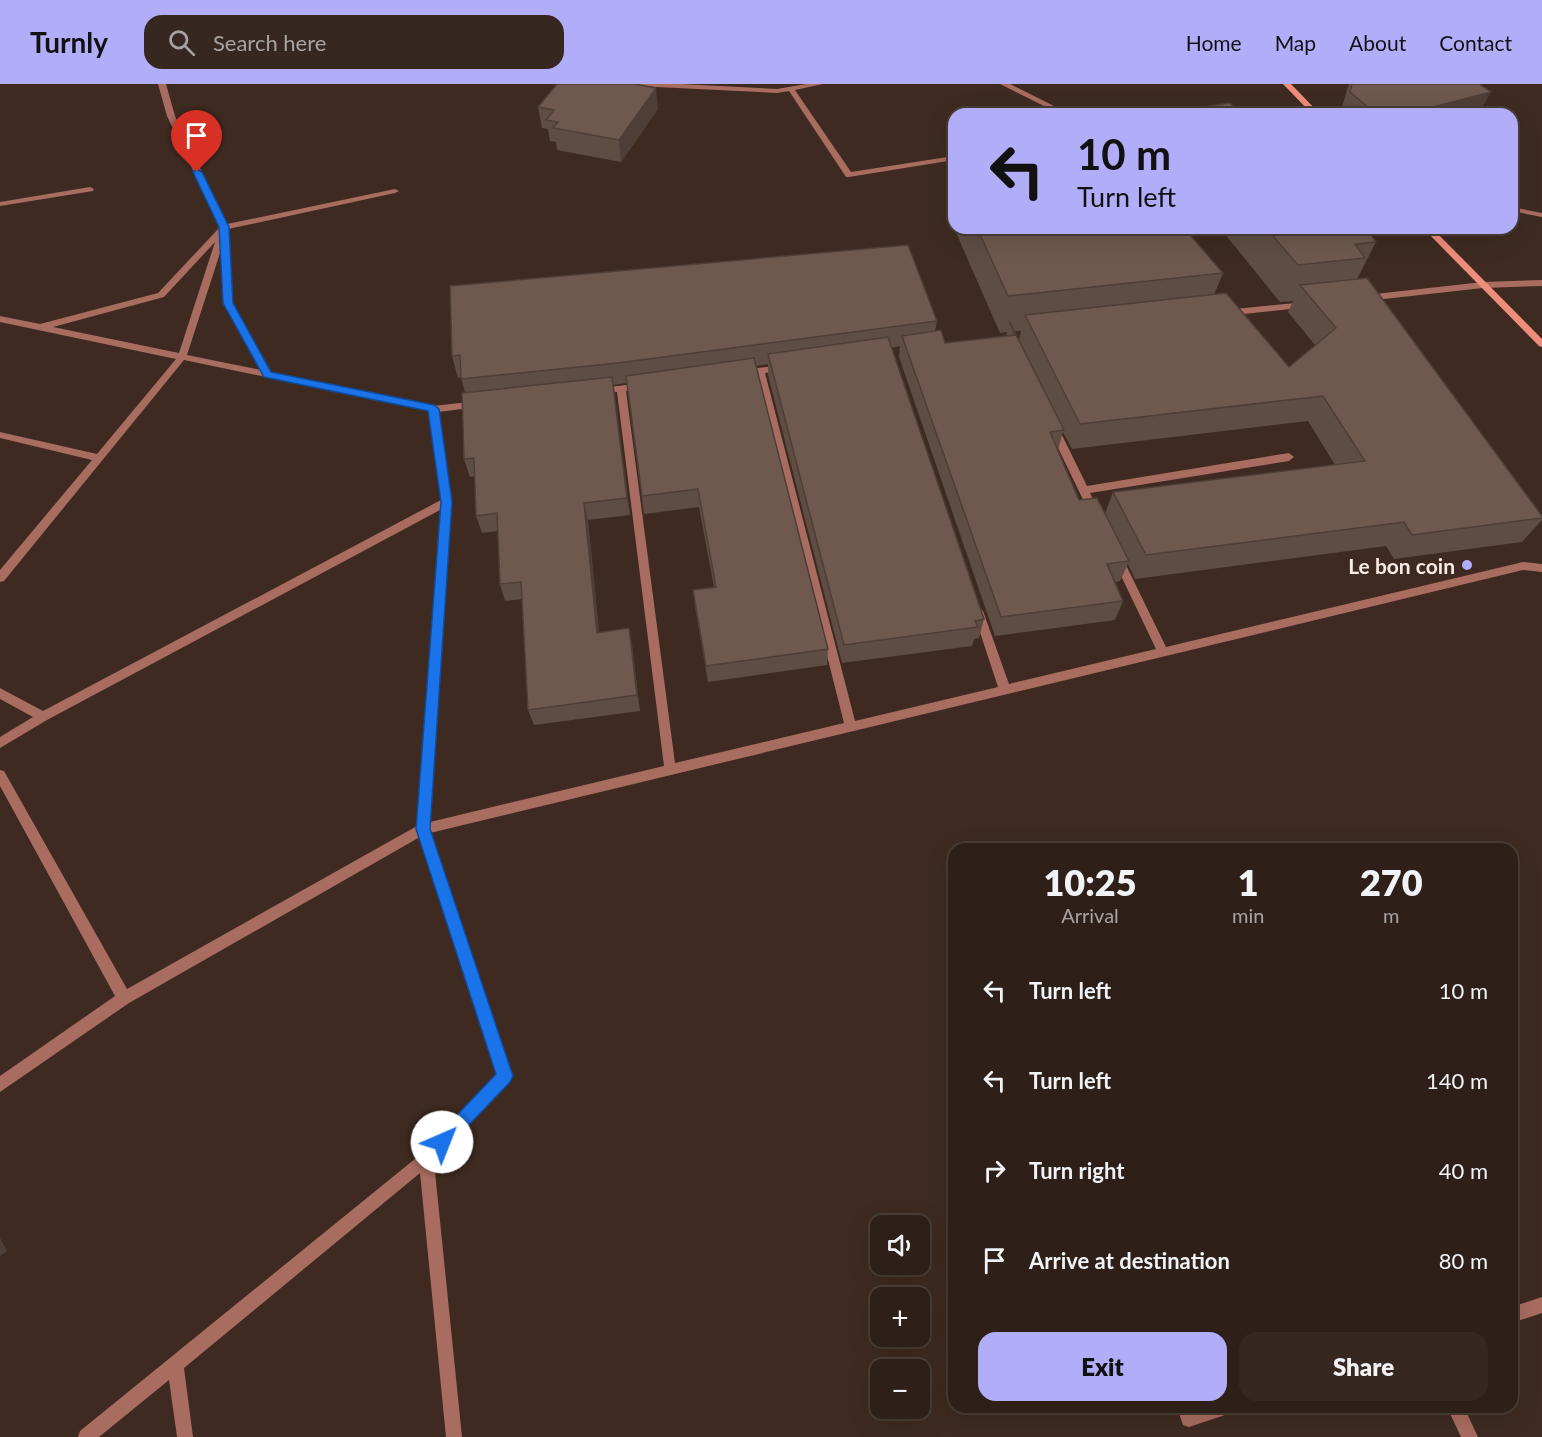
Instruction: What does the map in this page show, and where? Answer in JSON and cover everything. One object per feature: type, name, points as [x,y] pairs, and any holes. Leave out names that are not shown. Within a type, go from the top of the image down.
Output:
[{"type":"main road","points":[[1287,84],[1310,107]]},
{"type":"main road","points":[[1433,234],[1542,344]]},
{"type":"street","points":[[162,84],[171,116],[224,227],[228,303],[268,375]]},
{"type":"street","points":[[636,84],[777,91],[819,84]]},
{"type":"street","points":[[1004,84],[1054,108]]},
{"type":"street","points":[[791,89],[849,175],[948,159]]},
{"type":"street","points":[[1302,108],[1310,107]]},
{"type":"street","points":[[0,204],[90,189]]},
{"type":"street","points":[[37,328],[161,295],[224,227],[395,191]]},
{"type":"street","points":[[1518,210],[1542,214]]},
{"type":"street","points":[[0,578],[182,357],[224,227]]},
{"type":"street","points":[[1352,300],[1483,285],[1542,283]]},
{"type":"street","points":[[1210,315],[1317,303]]},
{"type":"street","points":[[0,320],[434,409],[492,402]]},
{"type":"street","points":[[737,374],[796,366]]},
{"type":"street","points":[[760,371],[851,726]]},
{"type":"street","points":[[586,393],[656,384]]},
{"type":"street","points":[[621,389],[670,770]]},
{"type":"street","points":[[86,1437],[426,1159],[505,1076],[423,829],[447,502],[434,409]]},
{"type":"street","points":[[1049,419],[1099,520]]},
{"type":"street","points":[[0,435],[99,458]]},
{"type":"street","points":[[1084,490],[1289,457]]},
{"type":"street","points":[[0,742],[447,502]]},
{"type":"street","points":[[1114,551],[1164,652]]},
{"type":"street","points":[[0,1085],[124,998],[423,829],[1523,566],[1542,568]]},
{"type":"street","points":[[974,600],[1005,690]]},
{"type":"street","points":[[0,693],[44,717]]},
{"type":"street","points":[[0,775],[124,998]]},
{"type":"street","points":[[426,1159],[454,1437]]},
{"type":"street","points":[[1518,1313],[1542,1305]]},
{"type":"street","points":[[175,1364],[185,1437]]},
{"type":"street","points":[[1187,1413],[1189,1419],[1207,1413]]},
{"type":"street","points":[[1458,1413],[1470,1437]]},
{"type":"building","points":[[557,84],[635,84],[656,88],[619,140],[553,128],[558,122],[546,120],[554,110],[538,107]]},
{"type":"building","points":[[1352,84],[1479,84],[1491,92],[1429,108],[1369,108],[1350,92]]},
{"type":"building","points":[[1230,103],[1235,108],[1196,108]]},
{"type":"building","points":[[980,234],[1189,234],[1223,273],[1008,296]]},
{"type":"building","points":[[1271,234],[1370,234],[1376,242],[1355,244],[1365,258],[1298,265]]},
{"type":"building","points":[[908,245],[937,321],[618,363],[461,379],[460,355],[452,356],[450,286]]},
{"type":"building","points":[[1367,278],[1542,518],[1412,535],[1404,522],[1146,555],[1113,492],[1365,461],[1323,396],[1080,424],[1025,315],[1226,293],[1289,367],[1336,328],[1300,285]]},
{"type":"building","points":[[1009,321],[1064,430],[1050,432],[1079,500],[1097,498],[1129,561],[1107,564],[1123,601],[1001,617],[902,336],[941,330],[945,343],[1015,335]]},
{"type":"building","points":[[888,337],[984,619],[975,621],[978,627],[844,645],[768,354]]},
{"type":"building","points":[[754,358],[828,649],[706,666],[693,590],[716,587],[698,489],[642,496],[626,376]]},
{"type":"building","points":[[612,377],[627,498],[584,503],[597,633],[629,628],[637,695],[528,710],[521,582],[500,584],[497,513],[476,516],[474,458],[464,459],[462,393]]},
{"type":"place","name":"Le bon coin","points":[[1467,565]]},
{"type":"route","points":[[197,172],[224,227],[228,303],[268,375],[434,409],[447,502],[423,829],[505,1076],[442,1142]]}]
